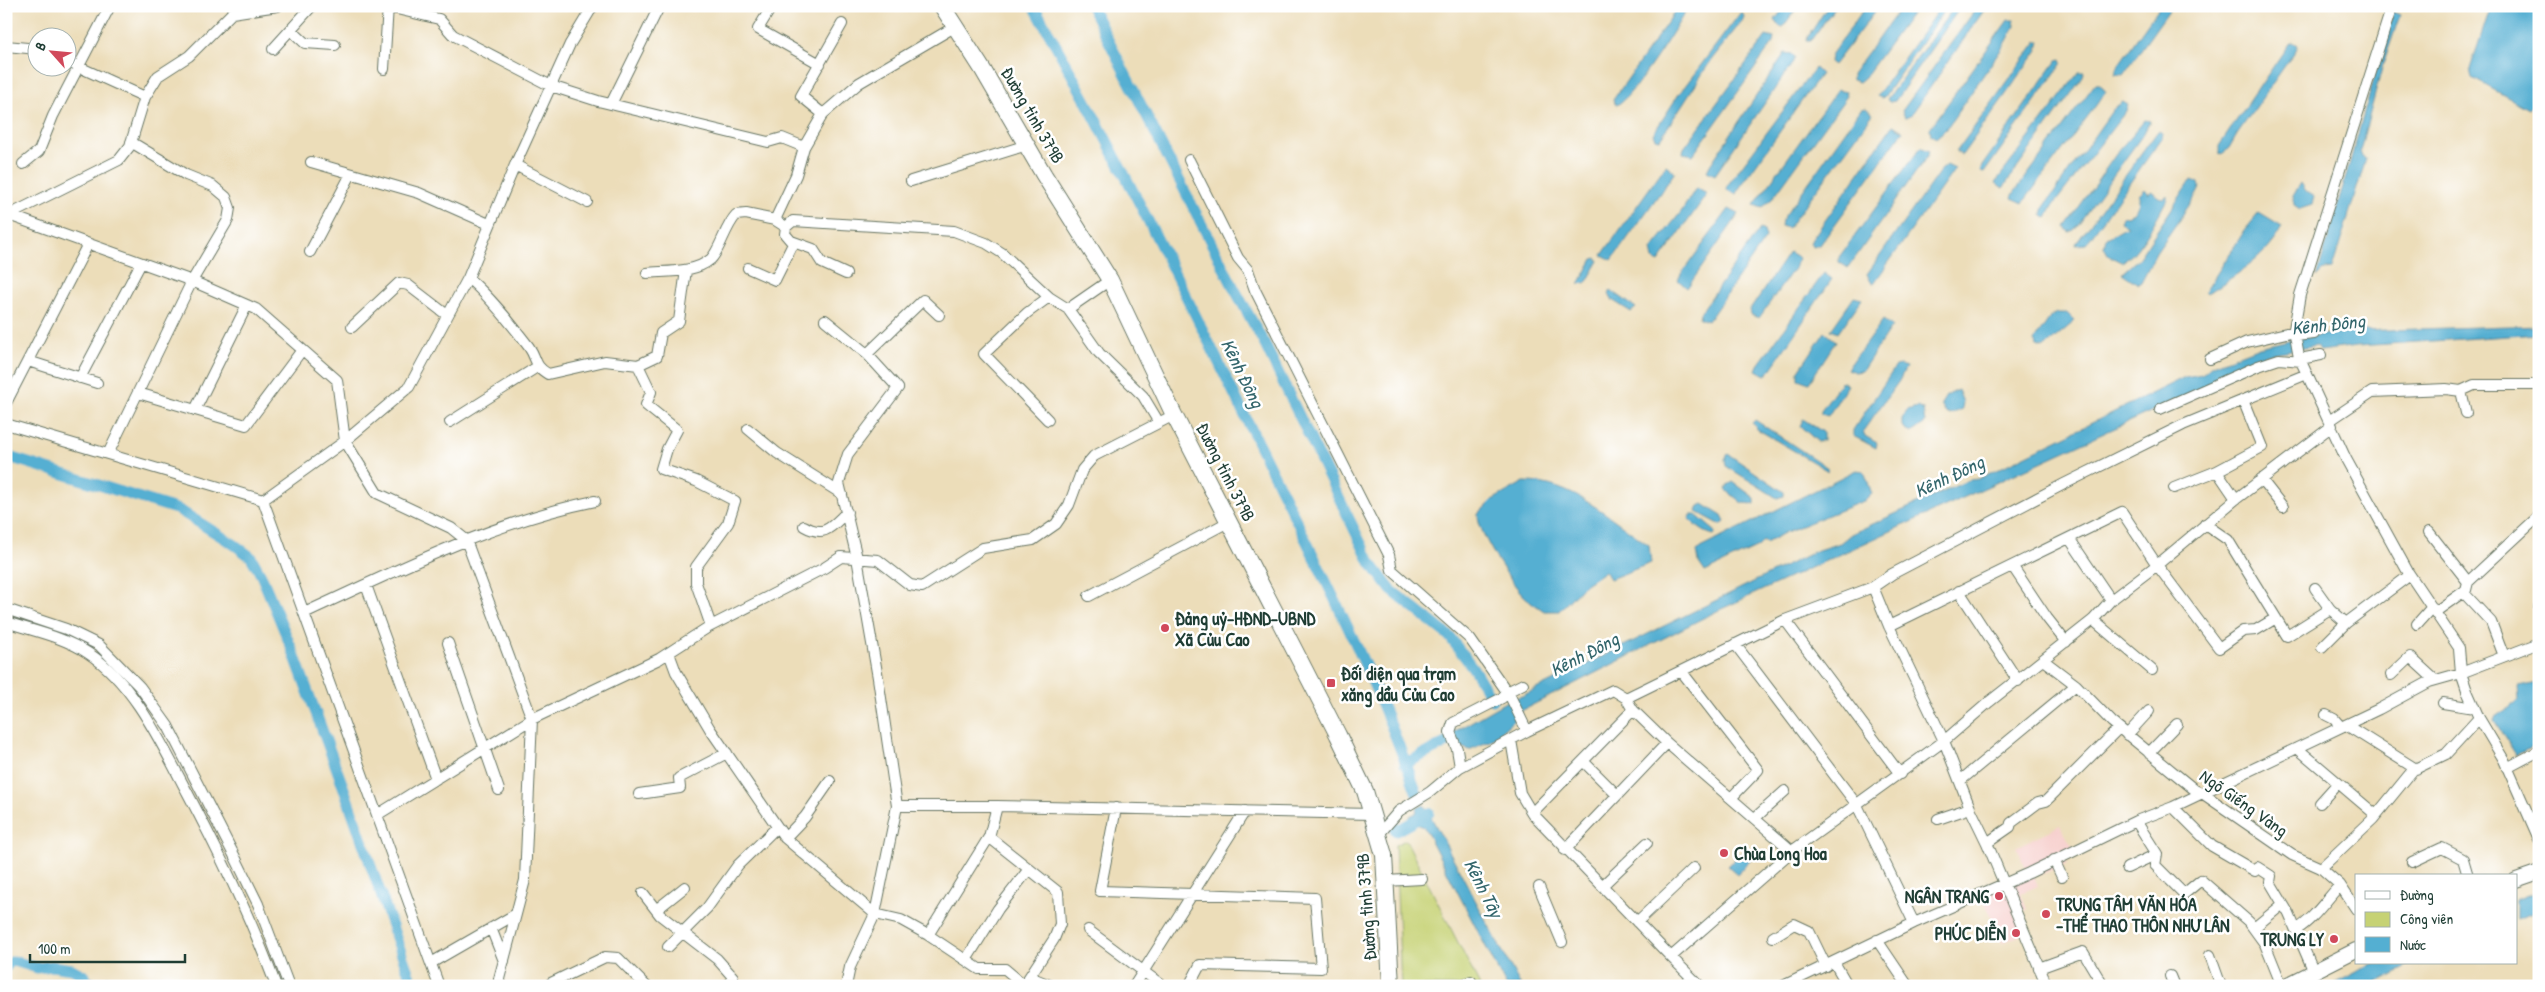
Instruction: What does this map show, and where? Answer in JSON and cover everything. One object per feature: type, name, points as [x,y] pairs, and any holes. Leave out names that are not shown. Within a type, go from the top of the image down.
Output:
[{"type":"main road","name":"Đường tỉnh 379B","points":[[942,6],[1110,280],[1174,415],[1230,521],[1338,735],[1364,791],[1384,855],[1391,986]]},
{"type":"main road","points":[[2518,879],[2539,872]]},
{"type":"main road","points":[[2283,986],[2355,951]]},
{"type":"street","points":[[78,56],[110,6]]},
{"type":"street","points":[[7,217],[119,160],[131,142],[145,96],[158,76],[189,56],[232,10],[278,6]]},
{"type":"street","points":[[273,49],[312,6]]},
{"type":"street","points":[[263,500],[345,441],[409,387],[468,278],[515,164],[570,44],[593,6]]},
{"type":"street","points":[[611,104],[658,9],[653,6]]},
{"type":"street","points":[[772,6],[758,29],[820,64]]},
{"type":"street","points":[[2392,6],[2300,295],[2295,334],[2300,359],[2306,374],[2346,459],[2410,575],[2459,648],[2461,673],[2474,708],[2508,768],[2539,839]]},
{"type":"street","points":[[384,69],[386,7],[439,19],[452,35],[551,86],[611,104],[768,142],[782,138],[804,147]]},
{"type":"street","points":[[823,114],[801,96],[842,24]]},
{"type":"street","points":[[776,220],[796,175],[804,147],[823,114],[859,83],[956,26]]},
{"type":"street","points":[[291,30],[306,43],[335,45]]},
{"type":"street","points":[[6,46],[28,48]]},
{"type":"street","points":[[78,68],[145,96]]},
{"type":"street","points":[[23,164],[40,151],[67,78]]},
{"type":"street","points":[[108,454],[192,281],[228,220],[230,208],[226,196],[213,186],[186,175],[131,142]]},
{"type":"street","points":[[911,181],[1027,145]]},
{"type":"street","points":[[1189,160],[1238,258],[1248,270],[1260,298],[1389,555],[1392,570],[1470,639],[1508,694],[1527,731]]},
{"type":"street","points":[[311,162],[419,193],[490,224]]},
{"type":"street","points":[[515,164],[587,202]]},
{"type":"street","points":[[310,252],[351,174]]},
{"type":"street","points":[[647,273],[686,270],[711,258],[728,223],[736,215],[746,214],[776,220],[786,227]]},
{"type":"street","points":[[7,217],[192,281],[256,309],[337,380],[345,441],[377,493],[451,528],[466,540],[532,719],[525,880],[504,961],[500,986]]},
{"type":"street","points":[[846,274],[822,262],[813,249],[794,242],[785,234],[786,227],[793,221],[954,231],[986,243],[1002,253],[1049,297],[1068,309],[1099,353],[1143,396],[1158,421]]},
{"type":"street","points":[[748,268],[775,280],[794,242]]},
{"type":"street","points":[[6,403],[88,244]]},
{"type":"street","points":[[80,378],[141,263]]},
{"type":"street","points":[[468,278],[488,296],[530,350],[537,367],[548,374],[604,361],[638,365],[657,356],[661,333],[679,321],[686,270]]},
{"type":"street","points":[[1068,309],[1110,280]]},
{"type":"street","points":[[352,328],[399,283],[408,285],[447,315]]},
{"type":"street","points":[[1048,420],[984,354],[1027,313],[1049,297]]},
{"type":"street","points":[[867,354],[923,300],[939,315]]},
{"type":"street","points":[[195,410],[247,305]]},
{"type":"street","points":[[826,320],[867,354],[898,388],[848,454],[839,483],[857,558],[878,678],[897,806],[875,914],[850,967],[846,986]]},
{"type":"street","points":[[2210,359],[2247,342],[2295,334],[2314,334]]},
{"type":"street","points":[[138,393],[246,426],[302,350]]},
{"type":"street","points":[[2160,410],[2258,366],[2279,360],[2321,355]]},
{"type":"street","points":[[28,361],[97,383]]},
{"type":"street","points":[[638,365],[651,392],[646,405],[677,430],[667,449],[661,469],[696,481],[735,501],[728,523],[696,567],[696,584],[712,626]]},
{"type":"street","points":[[450,422],[537,367]]},
{"type":"street","points":[[1626,698],[1785,620],[1873,587],[1892,574],[2064,484],[2183,425],[2306,374]]},
{"type":"street","points":[[1670,957],[1792,851],[1944,741],[1989,702],[2093,620],[2111,600],[2157,565],[2236,498],[2372,392],[2446,389],[2461,391],[2474,385],[2539,385]]},
{"type":"street","points":[[2461,391],[2466,413]]},
{"type":"street","points":[[2174,488],[2218,470],[2262,447],[2243,400]]},
{"type":"street","points":[[377,815],[532,719],[669,653],[712,626],[824,568],[840,557],[878,560],[910,585],[922,587],[983,548],[1034,540],[1056,524],[1069,505],[1082,470],[1094,456],[1158,421],[1174,415]]},
{"type":"street","points":[[6,424],[263,500]]},
{"type":"street","points":[[748,429],[777,453],[842,494]]},
{"type":"street","points":[[2218,470],[2236,498]]},
{"type":"street","points":[[2261,479],[2283,507]]},
{"type":"street","points":[[263,500],[439,986]]},
{"type":"street","points":[[304,613],[466,540],[555,510],[594,501]]},
{"type":"street","points":[[804,526],[816,532],[821,532],[828,529],[847,512]]},
{"type":"street","points":[[1889,626],[2122,512],[2157,565],[2219,648],[2243,631],[2256,630],[2276,618]]},
{"type":"street","points":[[2417,624],[2433,610],[2466,590],[2468,582],[2539,516]]},
{"type":"street","points":[[1089,596],[1230,521]]},
{"type":"street","points":[[2205,524],[2228,540],[2287,636],[2330,609]]},
{"type":"street","points":[[2429,532],[2468,582]]},
{"type":"street","points":[[2069,538],[2111,600]]},
{"type":"street","points":[[2013,567],[2047,618],[2066,642]]},
{"type":"street","points":[[2322,647],[2346,623],[2410,575]]},
{"type":"street","points":[[366,585],[436,779]]},
{"type":"street","points":[[1873,587],[1889,626],[1944,741],[1970,808],[1987,842],[2046,986]]},
{"type":"street","points":[[2315,588],[2330,609],[2346,623]]},
{"type":"street","points":[[1959,591],[2018,681]]},
{"type":"street","points":[[2462,592],[2491,622],[2504,656]]},
{"type":"street","points":[[6,609],[66,629],[99,645],[140,687],[168,726],[236,859],[258,904],[289,986]]},
{"type":"street","points":[[26,629],[31,618]]},
{"type":"street","points":[[1785,620],[1900,774]]},
{"type":"street","points":[[2093,620],[2152,670]]},
{"type":"street","points":[[6,622],[87,652],[108,668],[148,717],[225,865],[256,933],[276,986]]},
{"type":"street","points":[[1783,986],[1876,940],[2004,884],[2136,821],[2173,807],[2344,726],[2435,680],[2461,673],[2539,642]]},
{"type":"street","points":[[448,644],[499,790]]},
{"type":"street","points":[[1735,644],[1857,805],[1914,923]]},
{"type":"street","points":[[669,653],[676,672],[727,753],[785,838],[875,914],[901,920],[928,934],[979,969],[1005,969],[1024,985],[1054,939],[1060,924],[1058,892],[989,837]]},
{"type":"street","points":[[2391,676],[2410,657],[2435,680]]},
{"type":"street","name":"Ngõ Giếng Vàng","points":[[2042,660],[2076,685],[2119,728],[2195,790],[2292,856],[2321,868],[2340,885],[2355,908]]},
{"type":"street","points":[[1682,672],[1758,770],[1732,797]]},
{"type":"street","points":[[1460,767],[1457,749],[1450,732],[1453,723],[1502,698],[1523,684]]},
{"type":"street","points":[[1960,780],[2076,685]]},
{"type":"street","points":[[1379,834],[1399,811],[1430,792],[1460,767],[1527,731],[1613,690],[1626,698],[1633,710],[1667,743],[1756,817],[1792,851]]},
{"type":"street","points":[[2443,703],[2474,708]]},
{"type":"street","points":[[1532,813],[1633,710]]},
{"type":"street","points":[[1987,842],[2010,827],[2011,823],[2038,803],[2046,801],[2119,728],[2149,712]]},
{"type":"street","points":[[2326,714],[2416,769]]},
{"type":"street","points":[[2321,868],[2376,815],[2416,769],[2446,754],[2479,718]]},
{"type":"street","points":[[2149,753],[2178,724]]},
{"type":"street","points":[[1511,740],[1520,793],[1532,813],[1694,984]]},
{"type":"street","points":[[1565,850],[1667,743]]},
{"type":"street","points":[[2297,748],[2376,815]]},
{"type":"street","points":[[2508,768],[2539,752]]},
{"type":"street","points":[[639,794],[680,788],[678,778],[727,753]]},
{"type":"street","points":[[1583,760],[1617,795]]},
{"type":"street","points":[[785,838],[805,817],[830,781]]},
{"type":"street","points":[[2320,803],[2338,783]]},
{"type":"street","points":[[1756,817],[1784,790]]},
{"type":"street","points":[[897,806],[1116,808],[1372,814]]},
{"type":"street","points":[[928,934],[989,837],[997,806]]},
{"type":"street","points":[[2173,807],[2212,846],[2249,868],[2255,871],[2257,867],[2271,876],[2270,882],[2296,930],[2314,972]]},
{"type":"street","points":[[1116,808],[1100,891],[1315,898],[1321,968],[1200,965],[1189,986]]},
{"type":"street","points":[[1938,819],[1970,808]]},
{"type":"street","points":[[1134,986],[1245,811]]},
{"type":"street","points":[[2136,821],[2158,851],[2155,865],[2184,894],[2201,880],[2229,902],[2254,928],[2265,944],[2283,986]]},
{"type":"street","points":[[668,947],[707,908],[738,865],[778,827]]},
{"type":"street","points":[[1602,886],[1647,843]]},
{"type":"street","points":[[2412,862],[2442,848],[2463,859],[2467,874]]},
{"type":"street","points":[[2128,868],[2158,851]]},
{"type":"street","points":[[225,865],[236,859]]},
{"type":"street","points":[[2054,860],[2062,877]]},
{"type":"street","points":[[1637,922],[1694,868]]},
{"type":"street","points":[[966,960],[998,909],[1028,869]]},
{"type":"street","points":[[1386,881],[1422,879]]},
{"type":"street","points":[[2296,930],[2307,923],[2340,885]]},
{"type":"street","points":[[656,910],[685,887]]},
{"type":"street","points":[[1539,887],[1562,942]]},
{"type":"street","points":[[642,893],[656,910],[681,934],[717,959],[733,977],[728,986]]},
{"type":"street","points":[[2254,928],[2283,904]]},
{"type":"street","points":[[431,963],[516,914]]},
{"type":"street","points":[[1773,937],[1794,924],[1809,931],[1830,964],[1848,986]]},
{"type":"street","points":[[491,928],[504,961]]},
{"type":"street","points":[[1088,930],[1163,986]]},
{"type":"street","points":[[1876,940],[1908,986]]},
{"type":"street","points":[[2039,968],[2084,952],[2101,982],[2096,986]]},
{"type":"street","points":[[2210,955],[2221,986]]},
{"type":"street","points":[[551,983],[605,957],[618,958],[646,986]]},
{"type":"street","points":[[2170,976],[2174,986]]},
{"type":"street","points":[[1030,977],[1052,986]]},
{"type":"street","points":[[1460,986],[1471,981]]},
{"type":"shaded area","points":[[2060,825],[2075,851],[2064,856],[2067,864],[2040,875],[2037,869],[2032,871],[2038,886],[2021,893],[2027,909],[2017,913],[2021,935],[2002,943],[1993,926],[1996,924],[1980,894],[2028,873],[2016,847]]},
{"type":"green space","points":[[1406,840],[1480,986],[1401,986],[1395,845]]},
{"type":"water","points":[[1679,6],[1688,6],[1643,77],[1623,101],[1616,105],[1613,100]]},
{"type":"water","points":[[1785,6],[1798,6],[1783,27],[1780,27],[1775,20]]},
{"type":"water","points":[[1828,6],[1836,6],[1811,40],[1806,40]]},
{"type":"water","points":[[1866,6],[1879,6],[1834,65],[1830,62],[1831,55]]},
{"type":"water","points":[[1902,6],[1917,6],[1865,77],[1859,82],[1852,80],[1852,74]]},
{"type":"water","points":[[1941,6],[1947,6],[1884,97],[1877,96]]},
{"type":"water","points":[[1955,6],[1961,6],[1895,101],[1889,102],[1887,99]]},
{"type":"water","points":[[1978,6],[1987,6],[1911,115],[1905,117],[1902,111]]},
{"type":"water","points":[[2160,6],[2172,6],[2123,75],[2115,74],[2119,64]]},
{"type":"water","points":[[2491,6],[2539,6],[2539,101],[2529,109],[2472,78],[2470,69]]},
{"type":"water","points":[[1741,12],[1744,16],[1743,20],[1712,59],[1660,139],[1655,138],[1653,134],[1679,94]]},
{"type":"water","points":[[2393,12],[2400,15],[2382,68],[2360,151],[2362,157],[2366,159],[2332,269],[2324,270],[2317,277]]},
{"type":"water","points":[[2008,20],[2014,20],[2015,26],[2007,41],[1946,129],[1936,138],[1931,135],[1930,128]]},
{"type":"water","points":[[1766,36],[1774,38],[1773,43],[1693,155],[1683,153],[1684,148]]},
{"type":"water","points":[[2037,41],[2040,41],[2038,50],[1962,155],[1956,152]]},
{"type":"water","points":[[2293,42],[2298,45],[2296,50],[2229,148],[2222,154],[2219,153],[2219,146],[2288,45]]},
{"type":"water","points":[[1785,53],[1792,54],[1795,57],[1792,64],[1715,175],[1707,171],[1710,165]]},
{"type":"water","points":[[2061,59],[2062,63],[1984,173],[1980,172],[1982,166],[2057,60]]},
{"type":"water","points":[[1815,68],[1821,74],[1738,190],[1737,195],[1727,190],[1727,186]]},
{"type":"water","points":[[2079,72],[2084,72],[2083,77],[2003,188],[1996,183],[1998,179]]},
{"type":"water","points":[[2095,84],[2100,84],[2106,92],[2023,203],[2012,198],[2014,193]]},
{"type":"water","points":[[1837,90],[1846,92],[1847,96],[1772,199],[1762,208],[1754,205]]},
{"type":"water","points":[[2123,102],[2128,105],[2126,111],[2054,204],[2047,218],[2042,214],[2044,207],[2114,108]]},
{"type":"water","points":[[1866,108],[1873,114],[1788,228],[1781,226],[1782,220],[1861,109]]},
{"type":"water","points":[[2145,120],[2150,121],[2144,133],[2074,230],[2069,232],[2065,227],[2119,150]]},
{"type":"water","points":[[1893,125],[1903,131],[1820,245],[1813,247],[1810,243],[1812,239]]},
{"type":"water","points":[[2158,131],[2163,133],[2162,138],[2086,244],[2075,245]]},
{"type":"water","points":[[1921,147],[1929,151],[1928,155],[1848,268],[1839,262],[1839,257]]},
{"type":"water","points":[[1666,165],[1675,172],[1612,260],[1602,255]]},
{"type":"water","points":[[1947,165],[1955,169],[1874,283],[1871,282],[1867,274],[1940,171]]},
{"type":"water","points":[[2191,180],[2199,183],[2200,188],[2197,194],[2156,253],[2141,282],[2138,284],[2122,273],[2138,259]]},
{"type":"water","points":[[2301,183],[2306,191],[2314,196],[2312,205],[2300,209],[2294,205],[2293,196]]},
{"type":"water","points":[[1696,188],[1707,194],[1659,262],[1653,259],[1651,250],[1681,212]]},
{"type":"water","points":[[2145,189],[2149,194],[2151,191],[2159,197],[2164,198],[2167,195],[2167,199],[2134,253],[2121,262],[2109,256],[2104,247],[2106,238],[2127,226],[2120,222],[2122,216],[2128,217],[2133,212],[2138,205],[2139,195]]},
{"type":"water","points":[[1729,209],[1739,214],[1687,288],[1678,280],[1681,274]]},
{"type":"water","points":[[2259,213],[2282,227],[2275,239],[2249,265],[2207,294],[2205,292],[2245,230]]},
{"type":"water","points":[[1760,229],[1764,231],[1766,238],[1708,321],[1699,318],[1700,313]]},
{"type":"water","points":[[1789,252],[1799,258],[1795,267],[1759,318],[1751,315],[1750,310]]},
{"type":"water","points":[[1597,258],[1599,261],[1586,283],[1579,284],[1593,259]]},
{"type":"water","points":[[1824,273],[1832,279],[1768,373],[1765,375],[1756,370],[1758,365]]},
{"type":"water","points":[[1611,290],[1636,308],[1631,312],[1612,300],[1609,294]]},
{"type":"water","points":[[1854,297],[1862,299],[1838,333],[1831,330]]},
{"type":"water","points":[[2057,313],[2067,313],[2075,321],[2043,348],[2037,346],[2034,341],[2049,319]]},
{"type":"water","points":[[1883,320],[1892,326],[1862,371],[1855,372],[1847,369]]},
{"type":"water","points":[[2539,325],[2539,334],[2357,346],[2319,351],[2316,346],[2267,354],[2262,356],[2263,360],[1717,611],[1513,715],[1515,719],[1492,740],[1469,750],[1461,747],[1452,733],[1507,701],[1522,696],[1818,550],[1840,543],[1851,534],[1969,480],[1978,479],[2185,377],[2202,374],[2213,365],[2259,347],[2302,337],[2358,331]]},
{"type":"water","points":[[1825,332],[1836,341],[1809,383],[1798,379],[1798,372]]},
{"type":"water","points":[[1896,366],[1906,367],[1899,381],[1863,431],[1865,436],[1877,443],[1876,448],[1853,436],[1853,430]]},
{"type":"water","points":[[1842,381],[1848,385],[1828,416],[1821,414],[1821,410]]},
{"type":"water","points":[[1958,390],[1963,402],[1962,409],[1950,415],[1945,412],[1941,404],[1946,396]]},
{"type":"water","points":[[1917,407],[1923,410],[1925,423],[1911,433],[1902,426],[1902,419],[1907,410]]},
{"type":"water","points":[[1803,419],[1823,432],[1823,440],[1818,442],[1800,426]]},
{"type":"water","points":[[1755,420],[1828,468],[1828,471],[1757,429],[1752,423]]},
{"type":"water","points":[[1728,454],[1784,492],[1784,496],[1777,498],[1726,466],[1725,459]]},
{"type":"water","points":[[1856,470],[1864,471],[1872,494],[1866,500],[1786,532],[1766,543],[1763,541],[1758,547],[1705,572],[1699,563],[1697,551],[1700,548]]},
{"type":"water","points":[[1524,482],[1541,483],[1558,488],[1590,503],[1649,545],[1651,563],[1610,579],[1605,571],[1583,586],[1559,611],[1544,611],[1523,595],[1510,579],[1488,544],[1479,522],[1478,514],[1492,500]]},
{"type":"water","points":[[1733,482],[1755,498],[1755,504],[1742,503],[1726,490],[1728,485]]},
{"type":"water","points":[[1703,504],[1722,516],[1725,522],[1721,525],[1697,512],[1699,506]]},
{"type":"water","points":[[1691,515],[1696,515],[1716,532],[1714,535],[1694,524],[1689,519]]},
{"type":"water","points":[[2539,683],[2539,744],[2516,755],[2494,720],[2495,717],[2519,701],[2518,687]]},
{"type":"water","points":[[1424,805],[1521,986],[1506,986],[1424,827],[1414,823],[1410,816],[1416,813],[1417,808]]},
{"type":"water","points":[[1745,849],[1754,857],[1737,874],[1728,866]]},
{"type":"water","points":[[2539,891],[2539,911],[2518,918],[2518,899]]},
{"type":"water","points":[[2372,964],[2412,964],[2370,986],[2330,986]]},
{"type":"water","points":[[85,975],[103,982],[107,976],[112,979],[112,986],[98,986],[85,978]]},
{"type":"waterway","name":"Kênh Đông","points":[[1034,6],[1152,228],[1325,579],[1365,664],[1417,794]]},
{"type":"waterway","points":[[1091,6],[1234,288],[1264,343],[1370,562],[1391,590],[1449,636],[1473,668],[1492,700]]},
{"type":"waterway","points":[[6,456],[179,510],[251,557],[261,575],[294,654],[343,786],[413,986]]},
{"type":"waterway","name":"Kênh Đông","points":[[1405,764],[1461,735]]},
{"type":"waterway","points":[[1394,826],[1396,831],[1429,813]]},
{"type":"waterway","points":[[6,967],[14,961],[37,968],[52,966],[72,969],[85,976]]},
{"type":"place","name":"Đảng uỷ-HĐND-UBND Xã Củu Cao","points":[[1165,628]]},
{"type":"place","name":"Đối diện qua trạm xăng dầu Cửu Cao","points":[[1331,683]]},
{"type":"place","name":"Chùa Long Hoa","points":[[1724,853]]},
{"type":"place","name":"NGÂN TRANG","points":[[1999,896]]},
{"type":"place","name":"TRUNG TÂM VĂN HÓA -THỂ THAO THÔN NHƯ LÂN","points":[[2046,914]]},
{"type":"place","name":"PHÚC DIỄN","points":[[2016,933]]},
{"type":"place","name":"TRUNG LY","points":[[2334,939]]},
{"type":"water label","name":"Kênh Tây","points":[[1484,888]]}]
